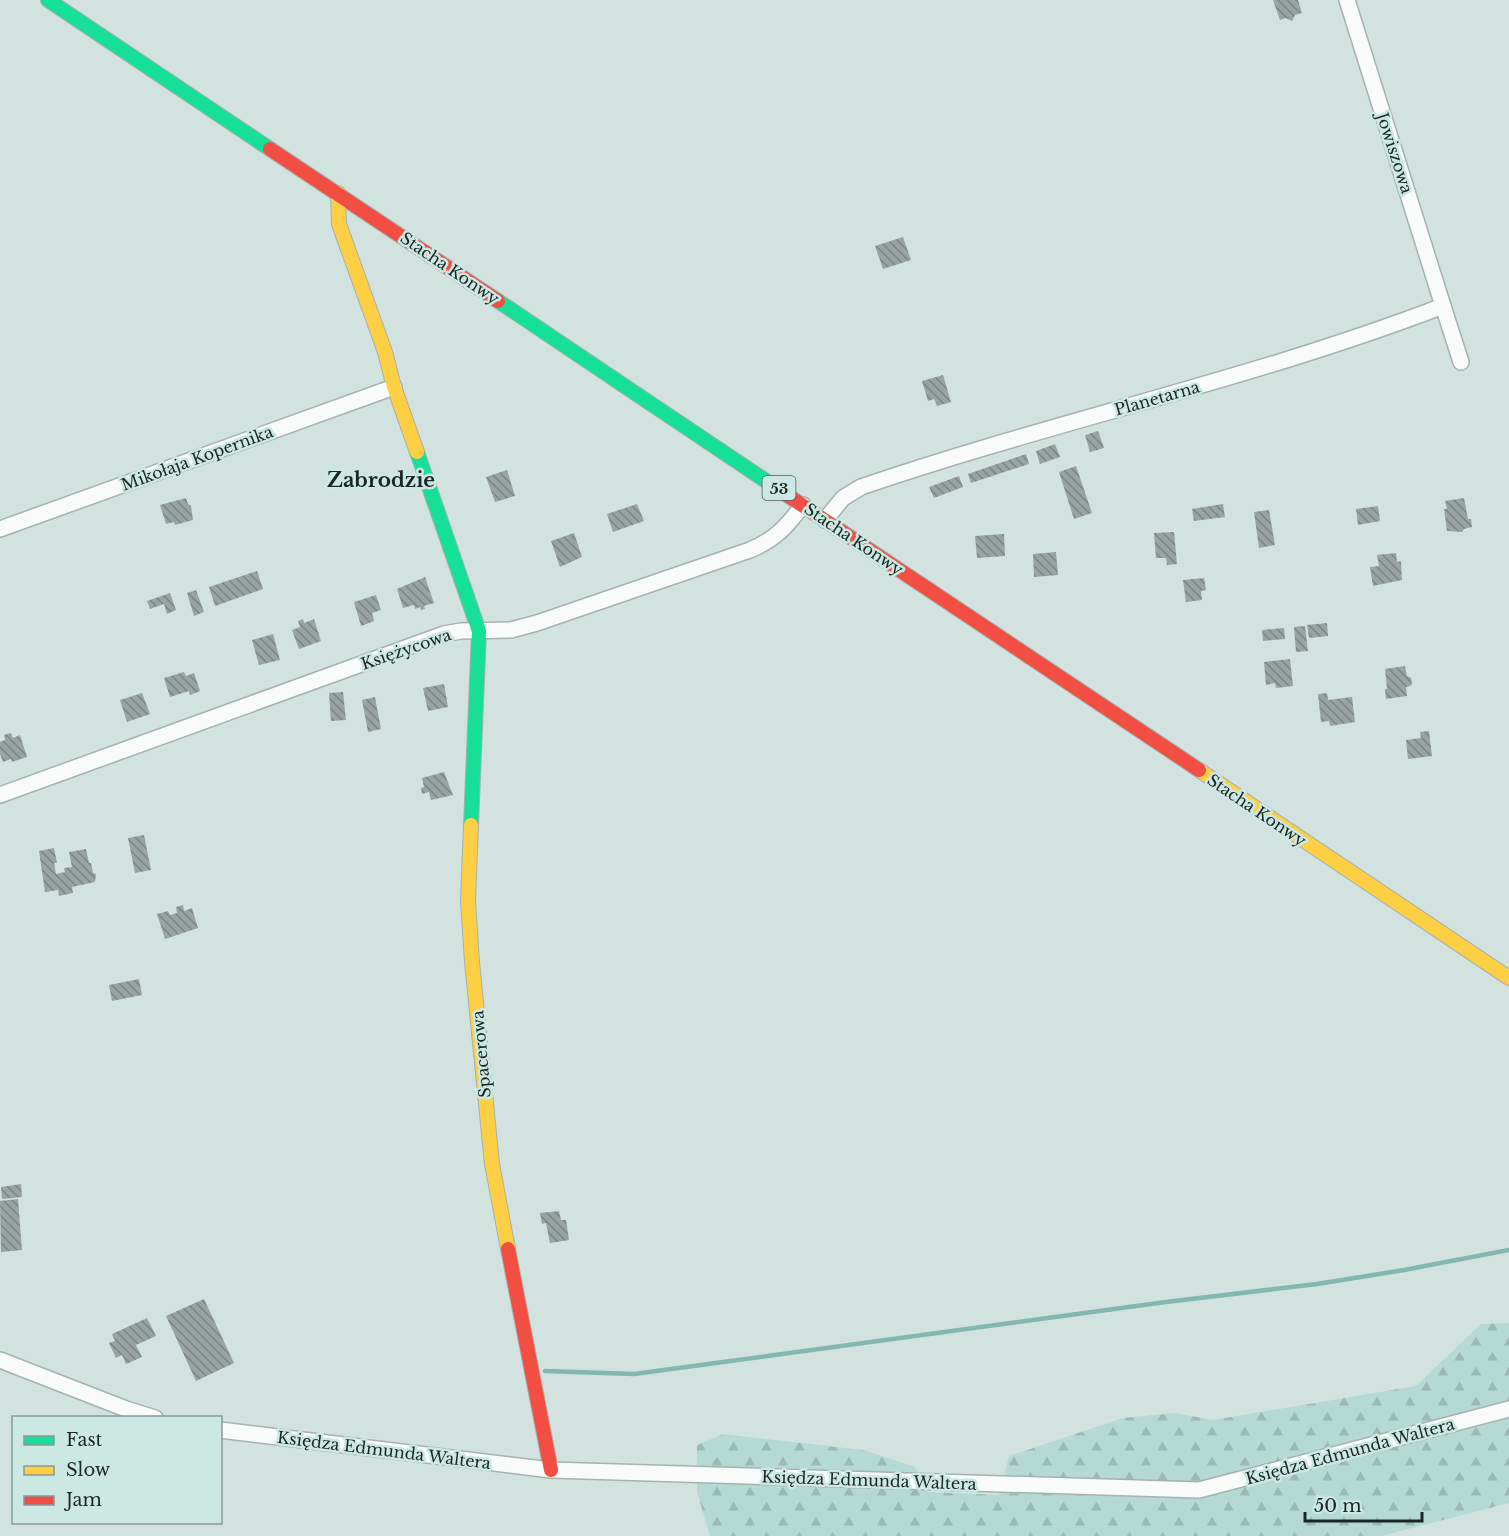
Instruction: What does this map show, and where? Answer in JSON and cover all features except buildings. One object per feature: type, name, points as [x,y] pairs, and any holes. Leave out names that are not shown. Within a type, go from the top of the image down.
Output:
[{"type":"main road","name":"Stacha Konwy","points":[[48,0],[1509,978]]},
{"type":"main road","points":[[338,193],[339,224],[385,352],[394,387],[478,632]]},
{"type":"main road","name":"Spacerowa","points":[[478,632],[468,901],[472,962],[492,1164],[551,1470]]},
{"type":"street","name":"Jowiszowa","points":[[1347,0],[1443,306]]},
{"type":"street","points":[[1443,306],[1461,362]]},
{"type":"street","name":"Planetarna","points":[[825,520],[843,498],[861,487],[1017,438],[1323,350],[1443,306]]},
{"type":"street","name":"Mikołaja Kopernika","points":[[0,529],[394,387]]},
{"type":"street","name":"Księżycowa","points":[[0,795],[444,634],[461,631],[511,630],[537,623],[750,550],[773,539],[804,505]]},
{"type":"street","points":[[0,1360],[149,1416]]},
{"type":"street","name":"Księdza Edmunda Waltera","points":[[222,1430],[551,1470],[1199,1490],[1509,1409]]},
{"type":"green space","points":[[1509,1323],[1509,1503],[1381,1536],[710,1536],[697,1492],[697,1445],[723,1434],[863,1450],[915,1467],[928,1492],[999,1495],[1009,1456],[1123,1418],[1175,1413],[1213,1420],[1416,1386],[1481,1324]]},
{"type":"waterway","points":[[545,1371],[634,1374],[1166,1302],[1317,1284],[1509,1250]]},
{"type":"traffic: fast","points":[[48,0],[270,149]]},
{"type":"traffic: fast","points":[[498,301],[787,495]]},
{"type":"traffic: fast","points":[[417,452],[479,631],[471,825]]},
{"type":"traffic: slow","points":[[338,193],[339,224],[385,352],[394,387],[417,452]]},
{"type":"traffic: slow","points":[[1199,770],[1509,978]]},
{"type":"traffic: slow","points":[[471,825],[468,901],[472,962],[492,1164],[508,1249]]},
{"type":"traffic: jam","points":[[270,149],[498,301]]},
{"type":"traffic: jam","points":[[787,495],[1199,770]]},
{"type":"traffic: jam","points":[[508,1249],[551,1470]]},
{"type":"district","name":"Zabrodzie","points":[[381,480]]}]
